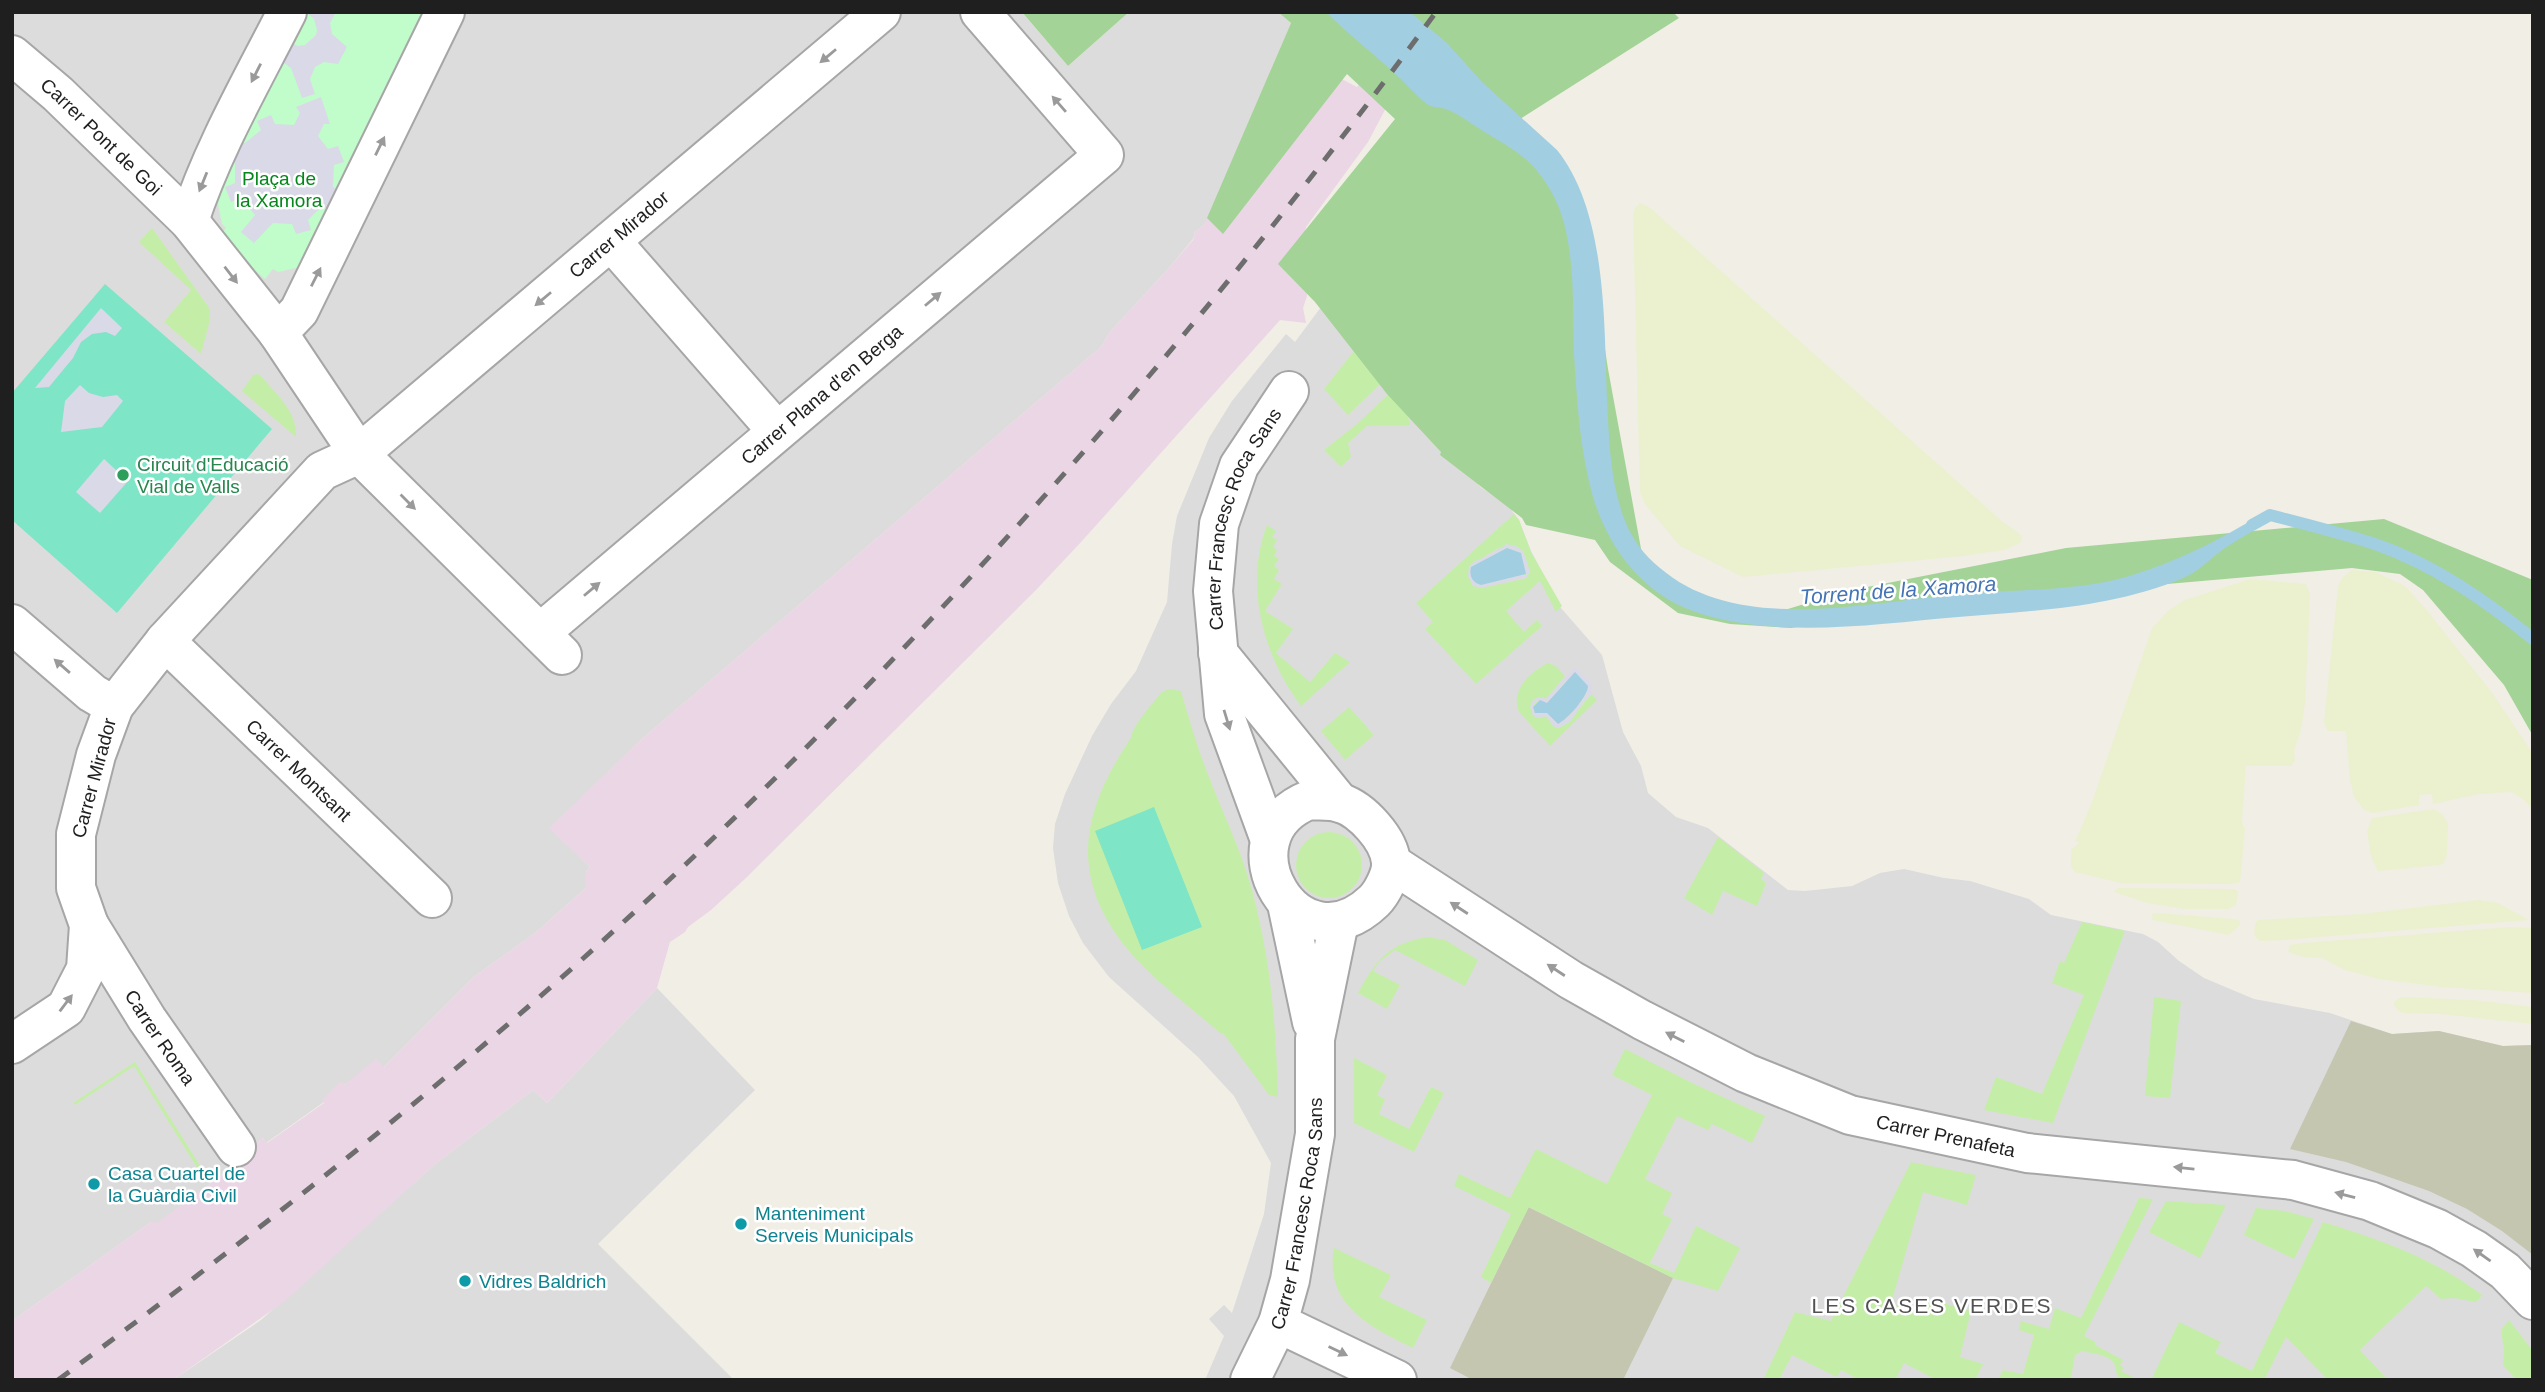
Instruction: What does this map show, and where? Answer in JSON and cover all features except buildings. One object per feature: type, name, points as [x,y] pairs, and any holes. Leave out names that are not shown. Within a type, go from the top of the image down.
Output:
[{"type":"street","points":[[287,12],[201,183],[188,221],[278,333],[359,454]]},
{"type":"street","points":[[278,333],[299,311],[444,12]]},
{"type":"street","name":"Carrer Mirador","points":[[12,1044],[66,1008],[86,969],[89,925],[76,888],[76,834],[96,755],[114,706],[165,641],[322,471],[359,454],[881,12]]},
{"type":"street","name":"Carrer Plana d'en Berga","points":[[359,454],[551,644],[778,431],[1104,155],[980,12]]},
{"type":"street","name":"Carrer Pont de Goi","points":[[12,55],[58,94],[188,221]]},
{"type":"street","points":[[611,241],[778,431]]},
{"type":"street","name":"Carrer Francesc Roca Sans","points":[[1270,840],[1224,714],[1213,591],[1219,524],[1239,466],[1289,391]]},
{"type":"street","points":[[12,624],[92,693],[114,706]]},
{"type":"street","name":"Carrer Montsant","points":[[165,641],[432,898]]},
{"type":"street","name":"Carrer Francesc Roca Sans","points":[[1218,653],[1340,803]]},
{"type":"street","points":[[1309,800],[1340,803],[1360,814],[1372,827],[1385,845],[1391,863],[1388,878],[1377,898],[1360,913],[1339,922],[1320,923],[1287,904],[1274,886],[1268,862],[1270,840],[1279,820],[1293,807],[1309,800]]},
{"type":"street","name":"Carrer Prenafeta","points":[[1391,863],[1571,980],[1642,1020],[1745,1073],[1850,1115],[2027,1153],[2293,1180],[2370,1202],[2438,1229],[2474,1249],[2505,1271],[2533,1300]]},
{"type":"street","name":"Carrer Francesc Roca Sans","points":[[1287,904],[1315,1040]]},
{"type":"street","name":"Carrer Francesc Roca Sans","points":[[1250,1380],[1278,1323],[1290,1280],[1315,1134],[1315,1040],[1339,922]]},
{"type":"street","name":"Carrer Roma","points":[[89,925],[147,1019],[236,1147]]},
{"type":"street","points":[[1278,1323],[1397,1380]]},
{"type":"shaded area","points":[[12,12],[1022,12],[1068,66],[1129,12],[1278,12],[1291,23],[1205,224],[1195,232],[1193,239],[1169,268],[1110,332],[1101,347],[643,738],[550,828],[590,867],[586,872],[587,887],[534,934],[475,976],[384,1067],[343,1085],[342,1082],[324,1102],[266,1143],[263,1138],[214,1181],[158,1223],[151,1222],[12,1321]]},
{"type":"shaded area","points":[[306,12],[336,12],[330,23],[332,34],[347,47],[338,64],[324,62],[315,67],[310,79],[315,94],[302,98],[291,68],[280,60],[289,42],[298,46],[305,45],[316,35],[314,19]]},
{"type":"shaded area","points":[[1412,12],[1386,108],[1368,142],[1306,227],[1303,243],[1307,296],[1303,308],[1306,323],[1280,320],[1035,591],[747,877],[670,942],[657,988],[547,1103],[533,1090],[435,1164],[285,1301],[173,1380],[12,1380],[12,1321],[151,1222],[158,1222],[214,1181],[263,1138],[267,1143],[324,1103],[322,1100],[341,1081],[344,1085],[376,1059],[384,1067],[475,976],[534,934],[586,888],[586,872],[590,867],[549,828],[643,738],[1101,347],[1110,332],[1169,268],[1193,240],[1195,232],[1205,224],[1207,218],[1332,74],[1357,87]]},
{"type":"shaded area","points":[[321,97],[330,124],[324,124],[318,136],[328,149],[338,146],[344,162],[334,165],[333,187],[337,190],[328,210],[322,206],[308,220],[311,230],[296,234],[292,224],[273,223],[254,243],[241,232],[255,215],[241,198],[231,202],[225,187],[235,183],[233,161],[241,141],[245,143],[261,130],[257,121],[271,115],[275,124],[294,125],[300,113],[296,107]]},
{"type":"shaded area","points":[[1640,203],[1649,207],[2004,523],[2020,534],[2020,543],[2004,550],[1963,556],[1743,577],[1680,546],[1645,504],[1640,492],[1633,216]]},
{"type":"shaded area","points":[[1324,303],[1413,421],[1447,441],[1440,455],[1457,464],[1482,488],[1507,504],[1519,520],[1531,551],[1561,608],[1602,655],[1623,732],[1641,766],[1648,793],[1676,817],[1708,828],[1788,890],[1852,886],[1880,873],[1904,869],[1970,881],[2029,899],[2051,915],[2143,934],[2158,942],[2204,978],[2254,999],[2330,1013],[2392,1034],[2439,1031],[2503,1046],[2533,1045],[2533,1380],[1205,1380],[1224,1336],[1209,1319],[1224,1305],[1232,1313],[1264,1214],[1271,1163],[1234,1096],[1198,1057],[1109,977],[1083,943],[1069,916],[1058,883],[1053,848],[1055,824],[1065,794],[1092,736],[1111,704],[1136,671],[1167,602],[1177,516],[1209,438],[1232,401],[1286,334],[1295,342]]},
{"type":"shaded area","points":[[101,308],[122,328],[115,336],[106,332],[92,334],[81,342],[73,358],[49,387],[35,388]]},
{"type":"shaded area","points":[[80,385],[89,393],[103,397],[117,395],[123,401],[102,427],[61,432],[65,401]]},
{"type":"shaded area","points":[[104,459],[128,481],[100,513],[76,492]]},
{"type":"shaded area","points":[[1507,544],[1518,547],[1523,551],[1530,571],[1527,577],[1481,588],[1473,586],[1468,576],[1469,566]],"holes":[[[1507,548],[1521,553],[1525,575],[1481,585],[1475,583],[1487,560]]]},
{"type":"shaded area","points":[[2352,570],[2375,572],[2405,586],[2493,694],[2533,754],[2533,810],[2523,799],[2511,792],[2478,794],[2433,804],[2432,794],[2419,795],[2419,805],[2373,813],[2364,810],[2354,797],[2346,731],[2328,731],[2324,722],[2338,586],[2343,577]]},
{"type":"shaded area","points":[[2250,579],[2306,584],[2310,594],[2305,703],[2301,730],[2294,751],[2295,760],[2291,766],[2246,766],[2242,818],[2245,828],[2240,882],[2121,883],[2075,872],[2071,866],[2071,850],[2080,842],[2075,842],[2092,802],[2152,628],[2169,610],[2185,600]]},
{"type":"shaded area","points":[[1575,667],[1592,684],[1592,694],[1583,702],[1571,721],[1558,728],[1553,726],[1546,716],[1533,716],[1530,706],[1533,700],[1539,697],[1546,699]],"holes":[[[1565,681],[1588,693],[1568,719],[1555,722],[1546,713],[1535,713],[1533,707],[1540,700],[1547,703]]]},
{"type":"shaded area","points":[[2434,809],[2443,815],[2448,824],[2444,863],[2378,871],[2371,857],[2367,831],[2372,818]]},
{"type":"shaded area","points":[[2118,888],[2235,889],[2238,892],[2236,905],[2228,909],[2185,909],[2148,903],[2114,892]]},
{"type":"shaded area","points":[[2478,900],[2498,903],[2529,920],[2282,940],[2260,941],[2254,935],[2258,920],[2362,914]]},
{"type":"shaded area","points":[[2151,914],[2233,919],[2240,921],[2240,925],[2229,935],[2153,920]]},
{"type":"shaded area","points":[[2510,927],[2533,928],[2533,993],[2442,987],[2379,979],[2345,970],[2322,958],[2304,957],[2288,952],[2290,945],[2303,943]]},
{"type":"shaded area","points":[[657,988],[755,1090],[598,1244],[734,1380],[173,1380],[261,1320],[435,1164],[533,1090],[547,1103]]},
{"type":"shaded area","points":[[2401,997],[2473,1000],[2533,1007],[2533,1024],[2441,1014],[2404,1013],[2398,1011],[2394,1005]]},
{"type":"shaded area","points":[[2351,1021],[2392,1034],[2439,1031],[2503,1046],[2533,1045],[2533,1255],[2467,1209],[2429,1191],[2346,1162],[2290,1149]]},
{"type":"shaded area","points":[[1528,1207],[1673,1278],[1623,1380],[1473,1380],[1450,1368]]},
{"type":"green space","name":"Plaça de la Xamora","points":[[301,12],[431,12],[309,265],[278,272],[273,269],[265,279],[218,237],[226,228],[222,224],[214,184]]},
{"type":"green space","points":[[1022,12],[1129,12],[1068,66]]},
{"type":"green space","points":[[1278,12],[1673,12],[1679,18],[1506,128],[1549,170],[1592,263],[1608,369],[1642,554],[1682,591],[1768,615],[1847,591],[2066,548],[2384,519],[2533,580],[2533,736],[2504,685],[2423,590],[2400,574],[2352,568],[1927,605],[1791,628],[1730,624],[1678,613],[1610,562],[1595,540],[1526,525],[1522,518],[1440,455],[1441,452],[1387,394],[1315,302],[1278,264],[1395,119],[1347,74],[1223,234],[1207,218],[1291,23]]},
{"type":"green space","points":[[152,228],[210,309],[210,320],[201,354],[164,322],[191,290],[139,242]]},
{"type":"green space","name":"Circuit d'Educació Vial de Valls","points":[[105,284],[272,429],[117,613],[12,520],[12,393]]},
{"type":"green space","points":[[1357,347],[1383,381],[1348,415],[1324,389]]},
{"type":"green space","points":[[253,375],[262,377],[290,412],[296,428],[296,437],[242,391]]},
{"type":"green space","points":[[1391,392],[1407,412],[1410,425],[1367,426],[1348,443],[1351,457],[1341,467],[1324,450]]},
{"type":"green space","points":[[1514,514],[1519,520],[1531,552],[1562,606],[1556,612],[1540,581],[1506,611],[1524,632],[1537,620],[1542,626],[1476,684],[1425,629],[1433,622],[1416,603]],"holes":[[[1499,548],[1527,578],[1481,588],[1482,558]]]},
{"type":"green space","points":[[1267,525],[1276,531],[1272,537],[1277,540],[1273,547],[1277,550],[1274,556],[1279,559],[1274,566],[1279,570],[1274,579],[1282,584],[1265,611],[1293,629],[1276,653],[1310,682],[1335,653],[1350,662],[1301,706],[1276,665],[1261,619],[1257,572]]},
{"type":"green space","points":[[1548,663],[1556,666],[1565,676],[1546,699],[1542,697],[1546,716],[1558,728],[1572,718],[1592,694],[1597,700],[1550,746],[1519,712],[1517,704],[1519,689],[1523,683]]},
{"type":"green space","points":[[1169,689],[1181,691],[1200,752],[1239,850],[1256,904],[1267,958],[1276,1041],[1278,1097],[1269,1095],[1223,1033],[1161,984],[1129,951],[1110,924],[1097,898],[1090,872],[1088,846],[1100,794],[1139,721],[1162,692]]},
{"type":"green space","points":[[1349,707],[1374,735],[1345,760],[1321,731]]},
{"type":"green space","points":[[1154,807],[1202,927],[1142,950],[1095,831]]},
{"type":"green space","points":[[1323,832],[1335,832],[1347,837],[1357,847],[1362,865],[1360,878],[1347,893],[1335,898],[1323,898],[1311,893],[1301,883],[1296,871],[1296,859],[1301,847],[1311,837]]},
{"type":"green space","points":[[1718,837],[1764,873],[1761,879],[1766,883],[1757,906],[1723,891],[1712,915],[1684,898]]},
{"type":"green space","points":[[2082,922],[2125,931],[2053,1123],[1984,1110],[1996,1077],[2042,1094],[2084,995],[2052,983],[2060,961],[2064,963]]},
{"type":"green space","points":[[1427,937],[1445,940],[1478,960],[1465,986],[1395,950],[1379,962],[1373,971],[1400,985],[1387,1009],[1358,993],[1371,971],[1385,955],[1402,944]]},
{"type":"green space","points":[[2154,997],[2181,1001],[2170,1098],[2145,1096]]},
{"type":"green space","points":[[1625,1049],[1765,1116],[1752,1143],[1712,1124],[1708,1130],[1677,1116],[1645,1179],[1672,1193],[1662,1214],[1672,1219],[1650,1263],[1674,1273],[1696,1226],[1740,1248],[1718,1291],[1673,1278],[1529,1207],[1491,1283],[1481,1277],[1511,1214],[1454,1186],[1459,1174],[1510,1198],[1536,1149],[1607,1184],[1652,1095],[1612,1075]]},
{"type":"green space","points":[[1354,1058],[1387,1075],[1377,1095],[1385,1099],[1379,1114],[1409,1129],[1431,1087],[1444,1093],[1414,1152],[1354,1123]]},
{"type":"green space","points":[[135,1062],[204,1172],[201,1174],[134,1066],[75,1105],[73,1103]]},
{"type":"green space","points":[[1911,1162],[1976,1175],[1967,1205],[1923,1192],[1891,1304],[1924,1314],[1929,1299],[1971,1311],[1960,1357],[1983,1364],[1975,1380],[1937,1380],[1904,1363],[1895,1380],[1860,1380],[1841,1370],[1837,1377],[1792,1355],[1779,1380],[1763,1380],[1795,1312],[1831,1321]]},
{"type":"green space","points":[[2139,1198],[2153,1199],[2084,1336],[2123,1360],[2120,1365],[2124,1368],[2121,1371],[2133,1377],[2131,1380],[2117,1375],[2110,1359],[2082,1351],[2075,1355],[2071,1378],[2074,1380],[1998,1380],[2003,1370],[2023,1374],[2034,1335],[2019,1330],[2021,1321],[2049,1329],[2055,1308],[2081,1318]]},
{"type":"green space","points":[[2166,1201],[2226,1205],[2200,1258],[2149,1232]]},
{"type":"green space","points":[[2256,1208],[2285,1211],[2314,1219],[2294,1259],[2244,1235]]},
{"type":"green space","points":[[2323,1222],[2406,1251],[2464,1282],[2482,1295],[2476,1302],[2454,1298],[2441,1299],[2426,1286],[2360,1350],[2388,1380],[2328,1380],[2286,1337],[2264,1380],[2151,1380],[2179,1322],[2221,1342],[2215,1353],[2252,1371]]},
{"type":"green space","points":[[1334,1248],[1391,1275],[1379,1297],[1427,1320],[1413,1348],[1366,1322],[1343,1299],[1336,1285],[1333,1268]]},
{"type":"green space","points":[[2509,1320],[2533,1351],[2533,1380],[2517,1380],[2503,1365],[2501,1330]]},
{"type":"water","points":[[1326,12],[1410,12],[1447,43],[1482,82],[1557,150],[1573,175],[1585,204],[1600,269],[1610,445],[1620,506],[1631,534],[1644,552],[1660,568],[1691,589],[1727,601],[1765,608],[1804,609],[2085,585],[2126,577],[2162,565],[2213,542],[2262,514],[2272,520],[2231,544],[2199,569],[2181,579],[2127,596],[2071,607],[1825,628],[1757,625],[1724,620],[1675,603],[1658,593],[1630,566],[1608,533],[1593,497],[1578,408],[1572,272],[1566,230],[1552,193],[1525,158],[1457,114],[1427,104]]},
{"type":"water","points":[[1507,548],[1521,553],[1526,574],[1481,585],[1473,580],[1471,567]]},
{"type":"water","points":[[1575,672],[1588,686],[1585,695],[1572,712],[1558,724],[1547,713],[1535,713],[1533,707],[1540,700],[1547,703]]},
{"type":"waterway","name":"Torrent de la Xamora","points":[[2252,525],[2270,515],[2349,536],[2396,552],[2458,584],[2533,639]]},
{"type":"railway","points":[[58,1380],[301,1195],[458,1067],[611,933],[788,765],[986,561],[1173,347],[1351,126],[1436,12]]},
{"type":"place","name":"Circuit d'Educació Vial de Valls","points":[[123,475]]},
{"type":"place","name":"Casa Cuartel de la Guàrdia Civil","points":[[94,1184]]},
{"type":"place","name":"Manteniment Serveis Municipals","points":[[741,1224]]},
{"type":"place","name":"Vidres Baldrich","points":[[465,1281]]},
{"type":"district","name":"LES CASES VERDES","points":[[1932,1305]]}]
